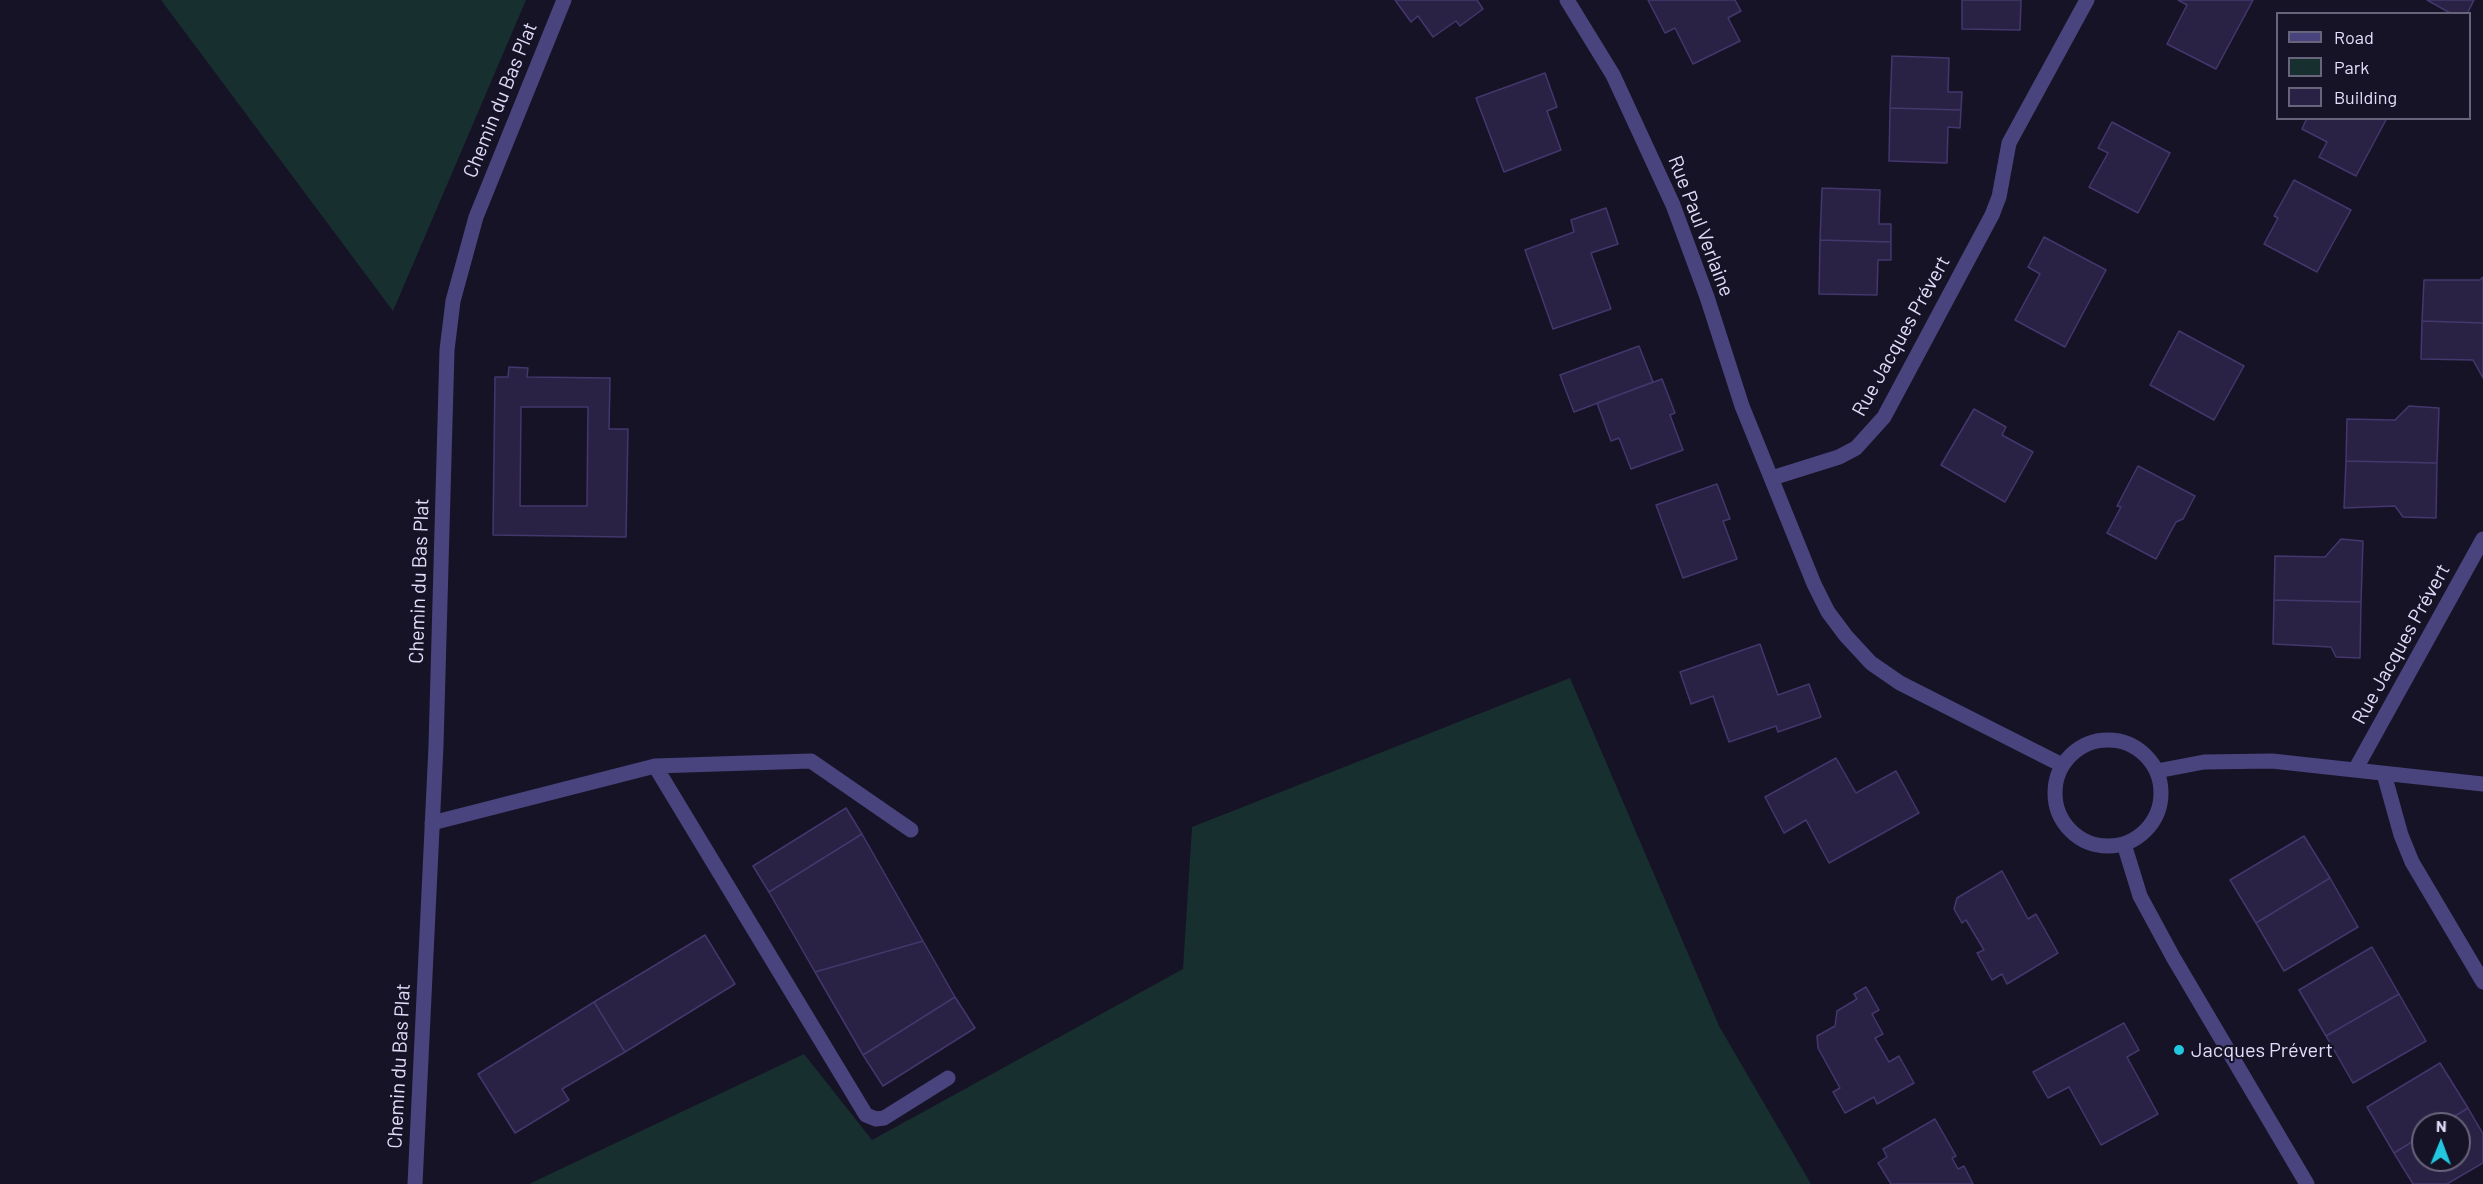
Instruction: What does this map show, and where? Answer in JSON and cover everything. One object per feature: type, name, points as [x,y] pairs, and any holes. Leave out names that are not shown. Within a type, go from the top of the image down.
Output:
[{"type":"street","name":"Chemin du Bas Plat","points":[[415,1184],[432,823],[445,385],[453,301],[476,217],[564,0]]},
{"type":"street","name":"Rue Paul Verlaine","points":[[1567,0],[1613,75],[1673,205],[1707,297],[1742,406],[1772,478]]},
{"type":"street","name":"Rue Jacques Prévert","points":[[1772,478],[1839,458],[1856,448],[1884,417],[1992,215],[1999,197],[2008,143],[2087,0]]},
{"type":"street","points":[[1772,478],[1814,584],[1828,612],[1871,663],[1900,683],[2062,765]]},
{"type":"street","name":"Rue Jacques Prévert","points":[[2355,770],[2483,538]]},
{"type":"street","points":[[2097,741],[2125,742],[2138,748],[2157,771],[2161,793],[2157,814],[2149,827],[2124,844],[2108,846],[2092,844],[2078,836],[2066,825],[2058,812],[2054,796],[2056,780],[2062,765],[2071,754],[2083,746],[2097,741]]},
{"type":"street","points":[[432,823],[655,766],[811,761],[910,830]]},
{"type":"street","points":[[2157,771],[2204,762],[2272,761],[2483,784]]},
{"type":"street","points":[[655,766],[866,1115],[876,1119],[884,1118],[948,1078]]},
{"type":"street","points":[[2385,774],[2401,835],[2412,862],[2483,982]]},
{"type":"street","points":[[2124,844],[2136,884],[2146,907],[2307,1184]]},
{"type":"green space","points":[[161,0],[526,0],[393,311]]},
{"type":"green space","points":[[1570,678],[1719,1026],[1811,1184],[529,1184],[804,1054],[872,1140],[1183,969],[1192,827]]},
{"type":"building","points":[[1395,0],[1477,0],[1483,9],[1460,26],[1456,21],[1433,37],[1418,16],[1411,22]]},
{"type":"building","points":[[1648,0],[1735,0],[1741,11],[1728,18],[1740,41],[1693,64],[1675,28],[1665,33]]},
{"type":"building","points":[[1962,0],[2021,0],[2020,30],[1962,29]]},
{"type":"building","points":[[2178,0],[2253,0],[2216,69],[2167,44],[2187,5]]},
{"type":"building","points":[[2427,0],[2474,0],[2468,12],[2448,12]]},
{"type":"building","points":[[1892,56],[1949,58],[1948,92],[1962,92],[1961,110],[1890,108]]},
{"type":"building","points":[[1545,73],[1557,107],[1547,111],[1561,150],[1504,172],[1476,98]]},
{"type":"building","points":[[1890,108],[1961,110],[1960,128],[1948,127],[1947,163],[1889,161]]},
{"type":"building","points":[[2306,120],[2386,120],[2356,176],[2319,157],[2327,142],[2302,129]]},
{"type":"building","points":[[2112,122],[2170,153],[2138,213],[2089,187],[2108,153],[2098,148]]},
{"type":"building","points":[[2294,180],[2351,210],[2317,272],[2264,244],[2278,218],[2274,216]]},
{"type":"building","points":[[1822,188],[1880,190],[1879,224],[1891,224],[1891,242],[1820,240]]},
{"type":"building","points":[[1606,208],[1618,244],[1591,253],[1611,309],[1553,329],[1525,250],[1574,232],[1571,220]]},
{"type":"building","points":[[2044,237],[2106,270],[2065,347],[2015,320],[2040,274],[2028,267]]},
{"type":"building","points":[[1820,240],[1891,242],[1891,260],[1878,260],[1877,295],[1819,294]]},
{"type":"building","points":[[2483,277],[2483,323],[2422,321],[2424,280],[2480,280]]},
{"type":"building","points":[[2422,321],[2483,323],[2483,378],[2473,360],[2421,359]]},
{"type":"building","points":[[2179,331],[2244,366],[2214,420],[2150,385]]},
{"type":"building","points":[[1639,346],[1653,382],[1574,412],[1560,375]]},
{"type":"building","points":[[509,367],[528,368],[527,377],[610,378],[609,429],[628,429],[626,537],[493,535],[495,377],[508,377]],"holes":[[[521,407],[588,407],[587,506],[520,506]]]},
{"type":"building","points":[[1662,379],[1675,413],[1670,415],[1683,450],[1631,469],[1619,438],[1611,441],[1597,403]]},
{"type":"building","points":[[2409,406],[2439,408],[2437,463],[2346,461],[2347,419],[2395,420]]},
{"type":"building","points":[[1974,409],[2006,427],[2002,435],[2033,452],[2005,502],[1941,465]]},
{"type":"building","points":[[2346,461],[2437,463],[2436,518],[2403,517],[2395,506],[2344,508]]},
{"type":"building","points":[[2138,466],[2195,496],[2183,519],[2176,522],[2156,559],[2107,533],[2121,507],[2117,506]]},
{"type":"building","points":[[1717,484],[1730,519],[1723,521],[1737,559],[1683,578],[1656,505]]},
{"type":"building","points":[[2341,539],[2363,541],[2361,602],[2274,600],[2275,556],[2325,557]]},
{"type":"building","points":[[2274,600],[2361,602],[2360,658],[2336,657],[2331,647],[2273,644]]},
{"type":"building","points":[[1760,644],[1778,695],[1809,684],[1821,717],[1778,732],[1776,726],[1729,742],[1713,696],[1691,704],[1680,672]]},
{"type":"building","points":[[1836,758],[1856,793],[1896,771],[1919,813],[1829,863],[1806,820],[1784,833],[1765,797]]},
{"type":"building","points":[[846,808],[862,834],[769,892],[753,866]]},
{"type":"building","points":[[862,834],[923,941],[815,972],[769,892]]},
{"type":"building","points":[[2304,836],[2330,878],[2256,923],[2230,880]]},
{"type":"building","points":[[2002,871],[2028,919],[2036,914],[2058,953],[2007,984],[2002,974],[1992,980],[1977,953],[1984,950],[1966,920],[1962,923],[1954,909],[1957,898]]},
{"type":"building","points":[[2330,878],[2358,927],[2284,971],[2256,923]]},
{"type":"building","points":[[705,935],[735,984],[625,1052],[594,1002]]},
{"type":"building","points":[[923,941],[955,997],[863,1055],[815,972]]},
{"type":"building","points":[[2372,947],[2399,994],[2326,1036],[2299,990]]},
{"type":"building","points":[[1866,987],[1879,1010],[1872,1014],[1883,1034],[1875,1038],[1889,1062],[1899,1056],[1914,1083],[1877,1104],[1874,1097],[1845,1113],[1833,1092],[1840,1088],[1818,1048],[1817,1036],[1835,1026],[1837,1011],[1857,999],[1854,994]]},
{"type":"building","points":[[2399,994],[2426,1041],[2353,1083],[2326,1036]]},
{"type":"building","points":[[955,997],[975,1028],[883,1086],[863,1055]]},
{"type":"building","points":[[594,1002],[625,1052],[562,1089],[569,1100],[515,1133],[478,1074]]},
{"type":"building","points":[[2124,1023],[2139,1050],[2127,1057],[2158,1114],[2101,1145],[2069,1087],[2048,1098],[2033,1072]]},
{"type":"building","points":[[2440,1063],[2468,1108],[2462,1112],[2411,1112],[2411,1142],[2394,1153],[2367,1107]]},
{"type":"building","points":[[2471,1113],[2483,1134],[2483,1163],[2471,1170]]},
{"type":"building","points":[[1935,1119],[1956,1156],[1952,1158],[1958,1169],[1964,1166],[1973,1184],[1891,1184],[1878,1163],[1887,1157],[1883,1149]]},
{"type":"building","points":[[2411,1142],[2411,1172],[2468,1172],[2447,1184],[2413,1184],[2394,1153]]},
{"type":"place","name":"Jacques Prévert","points":[[2179,1050]]}]
